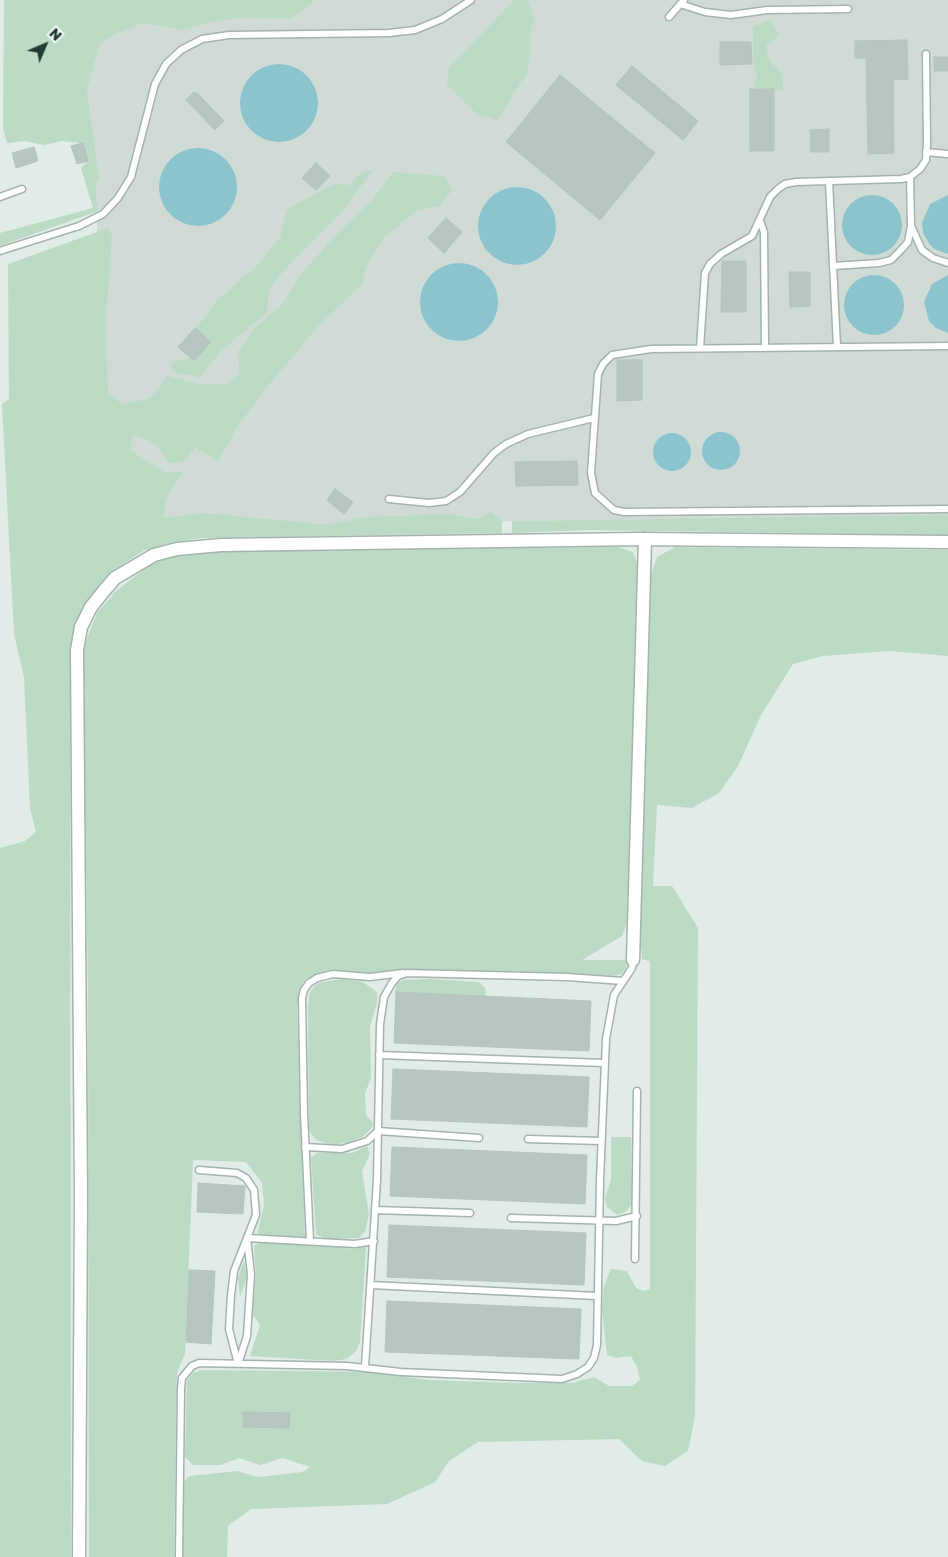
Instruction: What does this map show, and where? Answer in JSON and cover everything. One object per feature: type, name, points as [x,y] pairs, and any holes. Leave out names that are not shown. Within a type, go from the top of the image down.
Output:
[{"type":"street","points":[[79,1557],[81,1187],[77,650],[81,627],[91,607],[115,578],[154,555],[177,549],[275,543],[645,539],[948,542]]},
{"type":"street","points":[[634,960],[645,539]]},
{"type":"lane","points":[[0,251],[79,226],[103,214],[118,198],[131,177],[155,84],[166,64],[181,50],[202,39],[229,35],[389,33],[415,30],[442,20],[471,0]]},
{"type":"lane","points":[[669,16],[682,2],[705,12],[731,15],[767,10],[848,9]]},
{"type":"lane","points":[[700,348],[705,273],[710,264],[721,254],[752,236],[770,197],[785,184],[910,177],[926,160],[926,54]]},
{"type":"lane","points":[[926,152],[948,154]]},
{"type":"lane","points":[[833,266],[879,263],[891,260],[908,242],[911,226],[910,177]]},
{"type":"lane","points":[[829,181],[837,347]]},
{"type":"lane","points":[[0,198],[22,189]]},
{"type":"lane","points":[[760,221],[764,232],[765,348]]},
{"type":"lane","points":[[911,226],[922,250],[933,258],[948,263]]},
{"type":"lane","points":[[948,346],[700,348],[637,350],[612,355],[603,364],[598,374],[594,418],[592,484],[595,493],[614,510],[634,512],[948,508]]},
{"type":"lane","points":[[389,499],[429,503],[446,501],[460,492],[506,444],[528,434],[594,418]]},
{"type":"lane","points":[[179,1557],[182,1378],[192,1366],[199,1363],[365,1367],[401,1372],[562,1378],[588,1366],[594,1358],[597,1345],[598,1219],[606,1039],[614,995],[634,960]]},
{"type":"lane","points":[[310,1241],[305,1147],[302,998],[304,990],[309,983],[317,978],[333,974],[370,977],[407,973],[567,977],[623,982]]},
{"type":"lane","points":[[365,1367],[376,1210],[380,1024],[384,997],[398,976],[407,973]]},
{"type":"lane","points":[[379,1055],[604,1063]]},
{"type":"lane","points":[[635,1259],[637,1091]]},
{"type":"lane","points":[[305,1147],[342,1149],[367,1141],[378,1132],[480,1138]]},
{"type":"lane","points":[[528,1140],[601,1141]]},
{"type":"lane","points":[[199,1170],[237,1173],[246,1178],[254,1190],[256,1215],[234,1271],[231,1295],[230,1329],[238,1364]]},
{"type":"lane","points":[[376,1210],[470,1213]]},
{"type":"lane","points":[[511,1218],[616,1221],[637,1216]]},
{"type":"lane","points":[[247,1238],[355,1244],[374,1241]]},
{"type":"lane","points":[[238,1364],[247,1336],[251,1274],[247,1238]]},
{"type":"lane","points":[[371,1285],[596,1296]]},
{"type":"shaded area","points":[[65,0],[948,0],[948,516],[514,521],[233,531],[81,523],[98,209]]},
{"type":"green space","points":[[4,0],[315,0],[291,19],[240,18],[210,22],[182,30],[142,23],[115,34],[100,43],[87,90],[99,181],[95,183],[98,211],[0,246],[0,233],[93,208],[81,168],[86,163],[79,143],[62,141],[44,145],[25,141],[7,143],[3,129]]},
{"type":"green space","points":[[514,0],[528,0],[534,20],[531,26],[530,57],[527,73],[497,120],[477,114],[447,85],[449,68]]},
{"type":"green space","points":[[770,19],[779,35],[766,46],[769,59],[782,75],[783,91],[754,88],[757,76],[753,57],[753,27]]},
{"type":"green space","points":[[373,170],[345,208],[291,262],[269,289],[267,312],[221,351],[200,377],[172,372],[172,362],[189,358],[194,362],[212,342],[196,329],[214,304],[257,265],[280,238],[287,209],[334,184],[350,185],[360,174]]},
{"type":"green space","points":[[393,172],[444,176],[452,190],[440,206],[415,211],[384,238],[366,267],[363,284],[321,323],[266,388],[237,427],[218,462],[196,447],[185,461],[169,463],[156,444],[133,434],[130,450],[164,472],[183,472],[166,499],[163,518],[204,513],[330,525],[365,517],[450,514],[479,519],[491,512],[502,521],[502,533],[201,538],[173,542],[143,551],[111,572],[91,596],[78,617],[70,654],[71,1557],[0,1557],[0,848],[25,841],[36,832],[30,808],[24,677],[14,634],[2,404],[9,399],[8,264],[108,228],[112,236],[106,319],[108,393],[123,405],[150,398],[168,376],[198,384],[226,384],[240,373],[237,353],[254,329],[284,302],[299,277],[333,238],[372,200]]},
{"type":"green space","points":[[948,515],[948,535],[588,530],[512,533],[512,521]]},
{"type":"green space","points":[[618,547],[633,552],[638,566],[628,920],[622,936],[582,960],[627,960],[626,969],[621,974],[612,976],[537,972],[404,970],[374,973],[334,970],[306,979],[300,988],[297,1008],[305,1237],[257,1235],[264,1206],[262,1183],[246,1162],[193,1160],[185,1354],[177,1372],[174,1557],[89,1557],[88,994],[83,649],[97,613],[116,591],[162,556],[229,549]]},
{"type":"green space","points":[[675,547],[948,550],[948,656],[890,651],[823,656],[793,664],[761,715],[738,766],[719,793],[692,808],[657,805],[653,886],[672,886],[698,928],[695,1417],[688,1451],[665,1466],[642,1461],[619,1439],[478,1442],[449,1461],[435,1482],[387,1504],[251,1509],[228,1526],[227,1557],[183,1557],[184,1482],[189,1476],[238,1471],[257,1477],[303,1472],[310,1467],[283,1458],[260,1465],[239,1458],[221,1465],[193,1465],[185,1457],[187,1381],[193,1373],[203,1370],[374,1372],[427,1380],[513,1383],[573,1383],[594,1377],[609,1386],[632,1386],[640,1380],[637,1367],[631,1356],[617,1358],[607,1355],[602,1310],[604,1286],[611,1269],[627,1271],[636,1288],[643,1291],[650,1289],[650,961],[642,959],[639,946],[648,653],[651,575],[657,557]]},
{"type":"green space","points":[[341,979],[363,982],[377,992],[377,1003],[370,1027],[371,1078],[365,1093],[366,1115],[373,1123],[371,1129],[362,1137],[350,1142],[332,1145],[316,1140],[309,1131],[308,1006],[310,992],[318,983]]},
{"type":"green space","points":[[428,979],[479,982],[486,989],[485,996],[395,992],[397,984],[403,980]]},
{"type":"green space","points":[[611,1137],[631,1137],[632,1203],[627,1211],[617,1215],[607,1207],[605,1198],[611,1180]]},
{"type":"green space","points":[[367,1146],[370,1154],[362,1171],[369,1214],[365,1232],[358,1238],[326,1239],[316,1234],[311,1157],[317,1153],[352,1153]]},
{"type":"green space","points":[[260,1242],[332,1246],[351,1249],[366,1247],[360,1342],[356,1351],[347,1359],[332,1361],[250,1356],[260,1325],[253,1315],[252,1299],[256,1276],[254,1246]]},
{"type":"green space","points":[[244,1261],[247,1277],[240,1297],[238,1277]]},
{"type":"water","points":[[279,64],[294,67],[306,76],[315,88],[318,103],[315,118],[306,130],[294,139],[279,142],[264,139],[252,130],[243,118],[240,103],[243,88],[252,76],[264,67]]},
{"type":"water","points":[[198,148],[213,151],[225,160],[234,172],[237,187],[234,202],[225,214],[213,223],[198,226],[183,223],[171,214],[162,202],[159,187],[162,172],[171,160],[183,151]]},
{"type":"water","points":[[517,187],[532,190],[544,199],[553,211],[556,226],[553,241],[544,253],[532,262],[517,265],[502,262],[490,253],[481,241],[478,226],[481,211],[490,199],[502,190]]},
{"type":"water","points":[[872,195],[889,200],[897,208],[902,225],[897,242],[889,250],[872,255],[855,250],[847,242],[842,225],[847,208],[855,200]]},
{"type":"water","points":[[948,195],[948,254],[934,249],[928,242],[923,233],[922,223],[930,204]]},
{"type":"water","points":[[459,263],[474,266],[486,275],[495,287],[498,302],[495,317],[486,329],[474,338],[459,341],[444,338],[432,329],[423,317],[420,302],[423,287],[432,275],[444,266]]},
{"type":"water","points":[[874,275],[891,280],[899,288],[904,305],[899,322],[891,330],[874,335],[857,330],[849,322],[844,305],[849,288],[857,280]]},
{"type":"water","points":[[948,275],[948,333],[936,328],[929,321],[924,302],[932,284]]},
{"type":"water","points":[[721,432],[734,438],[740,451],[734,464],[721,470],[708,464],[702,451],[708,438]]},
{"type":"water","points":[[672,433],[685,439],[691,452],[685,465],[672,471],[659,465],[653,452],[659,439]]},
{"type":"building","points":[[907,40],[908,79],[893,80],[894,153],[868,154],[866,58],[855,58],[855,41]]},
{"type":"building","points":[[720,42],[751,42],[752,64],[720,65]]},
{"type":"building","points":[[934,57],[948,57],[948,71],[934,71]]},
{"type":"building","points":[[632,66],[698,121],[683,140],[616,85]]},
{"type":"building","points":[[560,75],[655,153],[600,220],[506,142]]},
{"type":"building","points":[[750,89],[774,89],[774,151],[750,151]]},
{"type":"building","points":[[193,93],[197,93],[224,121],[215,130],[186,100]]},
{"type":"building","points":[[829,129],[829,152],[811,152],[810,130]]},
{"type":"building","points":[[83,143],[88,161],[77,164],[71,146]]},
{"type":"building","points":[[34,147],[38,161],[16,168],[12,153]]},
{"type":"building","points":[[316,163],[330,176],[316,190],[302,178]]},
{"type":"building","points":[[446,218],[462,232],[444,253],[428,238]]},
{"type":"building","points":[[722,261],[746,261],[746,312],[721,312]]},
{"type":"building","points":[[789,272],[810,272],[810,306],[790,307]]},
{"type":"building","points":[[195,328],[211,342],[194,361],[178,347]]},
{"type":"building","points":[[617,360],[642,360],[642,400],[617,401]]},
{"type":"building","points":[[577,461],[578,485],[516,486],[515,462]]},
{"type":"building","points":[[335,489],[353,502],[344,514],[327,500]]},
{"type":"building","points":[[396,992],[591,1001],[589,1051],[394,1043]]},
{"type":"building","points":[[393,1069],[589,1077],[587,1127],[391,1119]]},
{"type":"building","points":[[392,1147],[587,1155],[585,1204],[390,1196]]},
{"type":"building","points":[[198,1183],[245,1186],[243,1214],[197,1212]]},
{"type":"building","points":[[389,1225],[586,1233],[584,1285],[387,1277]]},
{"type":"building","points":[[189,1270],[215,1271],[211,1344],[186,1342]]},
{"type":"building","points":[[387,1301],[581,1309],[579,1359],[385,1352]]},
{"type":"building","points":[[243,1412],[290,1413],[289,1428],[243,1427]]}]
